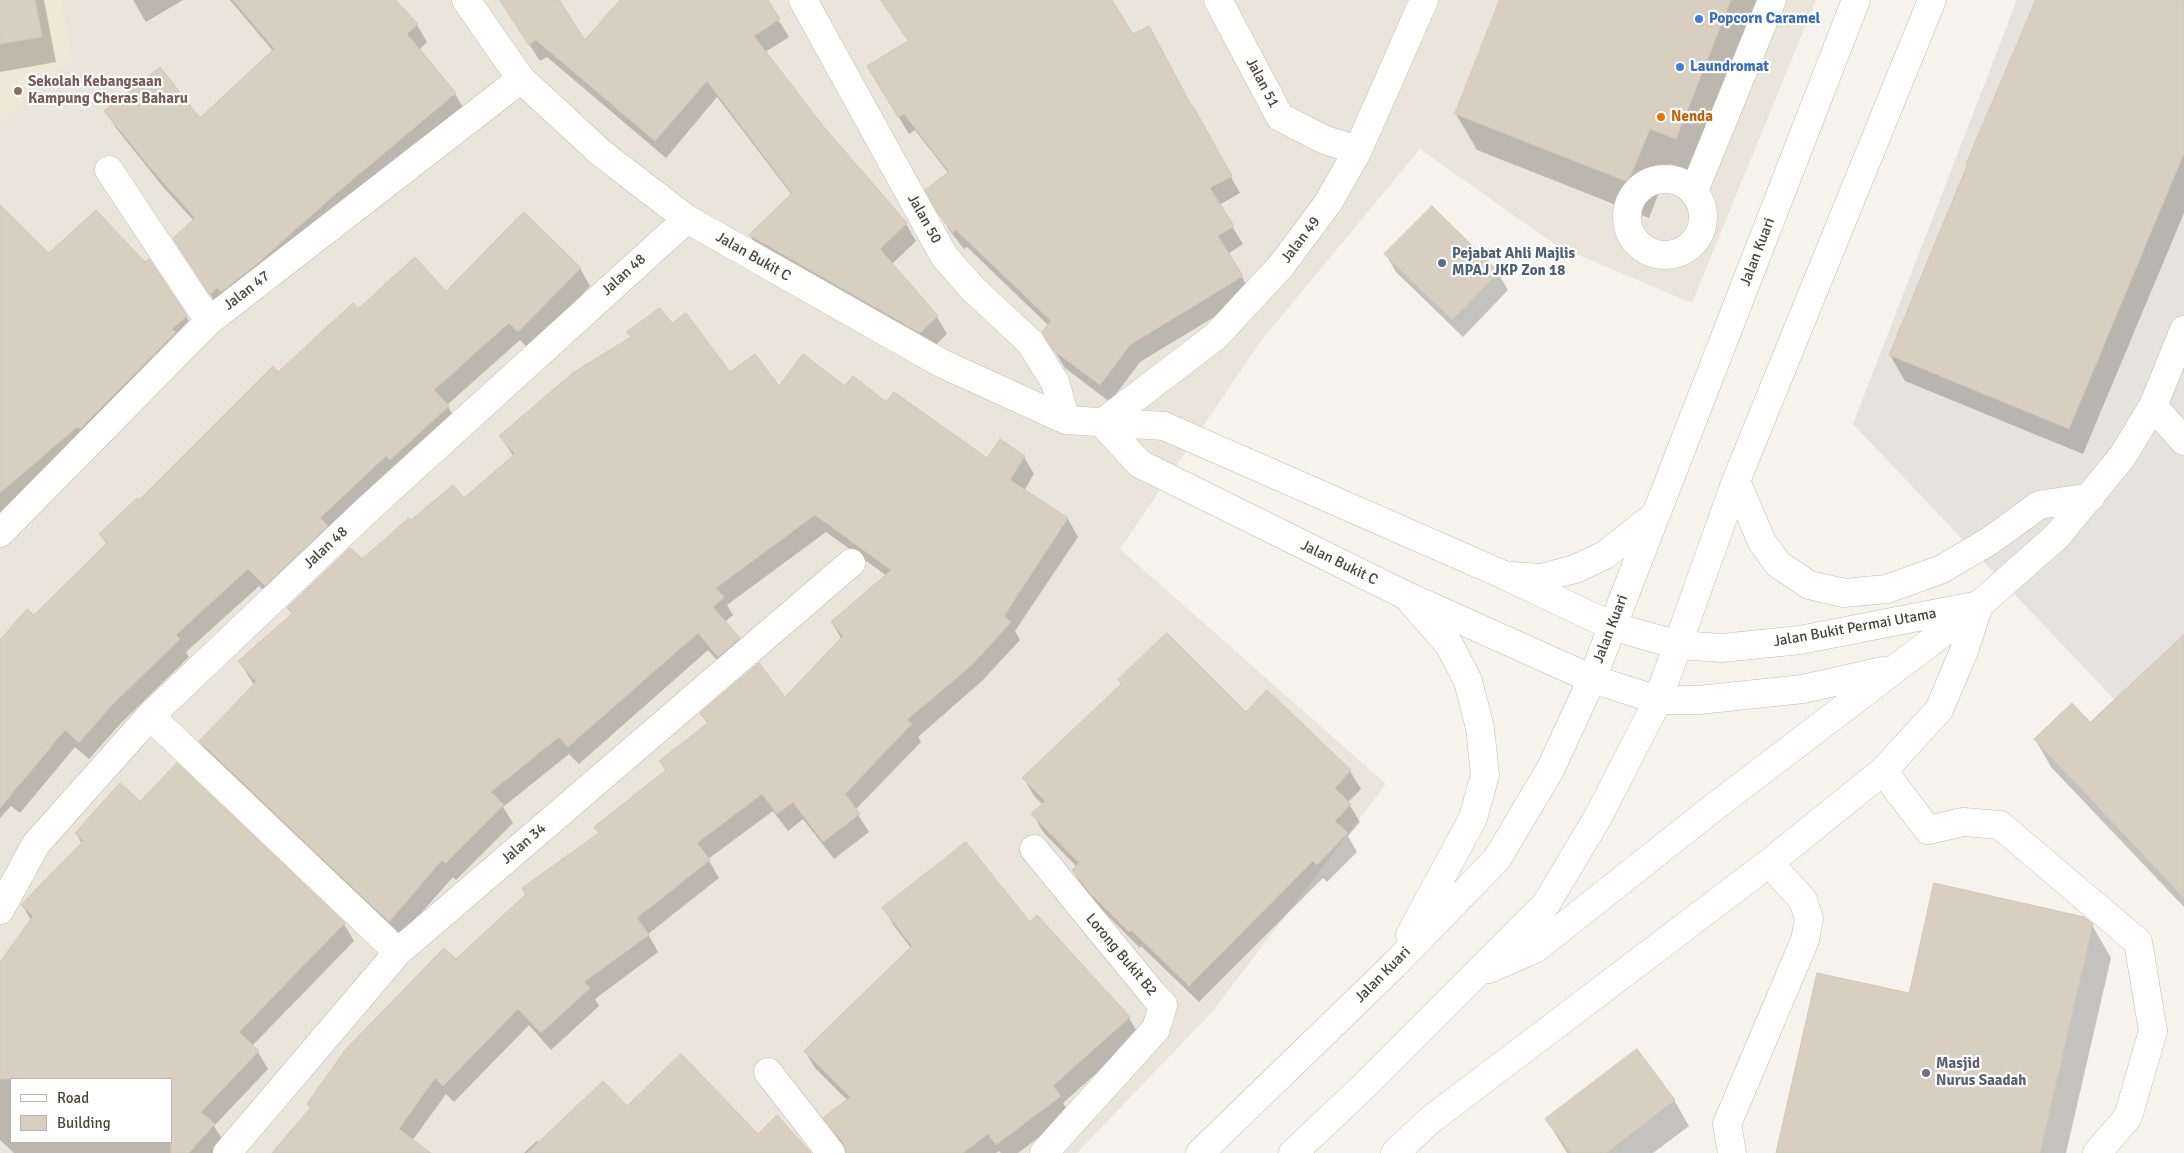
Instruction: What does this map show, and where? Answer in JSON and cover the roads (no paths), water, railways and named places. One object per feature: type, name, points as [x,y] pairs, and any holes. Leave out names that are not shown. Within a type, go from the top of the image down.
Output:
[{"type":"street","name":"Jalan Bukit C","points":[[466,0],[521,79],[601,153],[686,219],[941,363],[1066,420],[1164,426],[1504,575],[1612,626]]},
{"type":"street","name":"Jalan 50","points":[[803,0],[944,256],[972,288],[1030,342],[1055,382],[1066,420]]},
{"type":"street","name":"Jalan 51","points":[[1218,0],[1280,116],[1325,140],[1358,150]]},
{"type":"street","name":"Jalan 49","points":[[1102,423],[1216,336],[1282,266],[1328,203],[1358,150],[1424,0]]},
{"type":"street","points":[[1694,191],[1772,0]]},
{"type":"street","name":"Jalan Kuari","points":[[1200,1153],[1394,965],[1497,859],[1551,768],[1592,679],[1654,515],[1856,0]]},
{"type":"street","points":[[1293,1153],[1363,1088],[1546,904],[1598,817],[1658,700],[1736,481],[1932,0]]},
{"type":"street","name":"Jalan 47","points":[[0,533],[209,321],[521,79]]},
{"type":"street","points":[[109,170],[209,321]]},
{"type":"street","name":"Jalan 48","points":[[0,910],[36,844],[150,716],[369,508],[686,219]]},
{"type":"street","name":"Jalan Bukit Permai Utama","points":[[1592,679],[1658,700],[1700,700],[1803,689],[1892,669],[1979,605],[2057,536],[2091,497],[2122,457],[2153,406],[2184,330]]},
{"type":"street","points":[[2153,406],[2184,441]]},
{"type":"street","name":"Jalan Bukit C","points":[[1102,423],[1140,464],[1405,595],[1592,679]]},
{"type":"street","points":[[1736,481],[1762,542],[1778,564],[1809,586],[1844,593],[1887,588],[1942,569],[1991,540],[2039,505],[2091,497]]},
{"type":"street","points":[[1504,575],[1540,578],[1575,569],[1605,555],[1654,515]]},
{"type":"street","name":"Jalan 34","points":[[227,1153],[398,952],[851,563]]},
{"type":"street","points":[[1394,965],[1473,818],[1485,775],[1480,728],[1468,681],[1450,646],[1405,595]]},
{"type":"street","points":[[1395,1153],[1429,1121],[1769,863],[1883,772],[1939,710],[1964,652],[1979,605]]},
{"type":"street","name":"Jalan Bukit Permai Utama","points":[[1612,626],[1678,645],[1722,648],[1800,640],[1979,605]]},
{"type":"street","points":[[1474,976],[1535,949],[1892,669]]},
{"type":"street","points":[[150,716],[398,952]]},
{"type":"street","points":[[1883,772],[1928,830],[1963,822],[2000,825],[2138,942],[2153,1030],[2128,1117],[2097,1153]]},
{"type":"street","name":"Lorong Bukit B2","points":[[1034,849],[1163,1005],[1156,1029],[1044,1153]]},
{"type":"street","points":[[1732,1153],[1727,1124],[1805,940],[1809,919],[1803,900],[1769,863]]},
{"type":"street","points":[[768,1072],[831,1153]]},
{"type":"place","name":"Popcorn Caramel","points":[[1699,19]]},
{"type":"place","name":"Laundromat","points":[[1680,67]]},
{"type":"place","name":"Sekolah Kebangsaan Kampung Cheras Baharu","points":[[18,91]]},
{"type":"place","name":"Nenda","points":[[1661,117]]},
{"type":"place","name":"Pejabat Ahli Majlis MPAJ JKP Zon 18","points":[[1442,263]]},
{"type":"place","name":"Masjid Nurus Saadah","points":[[1926,1073]]}]
